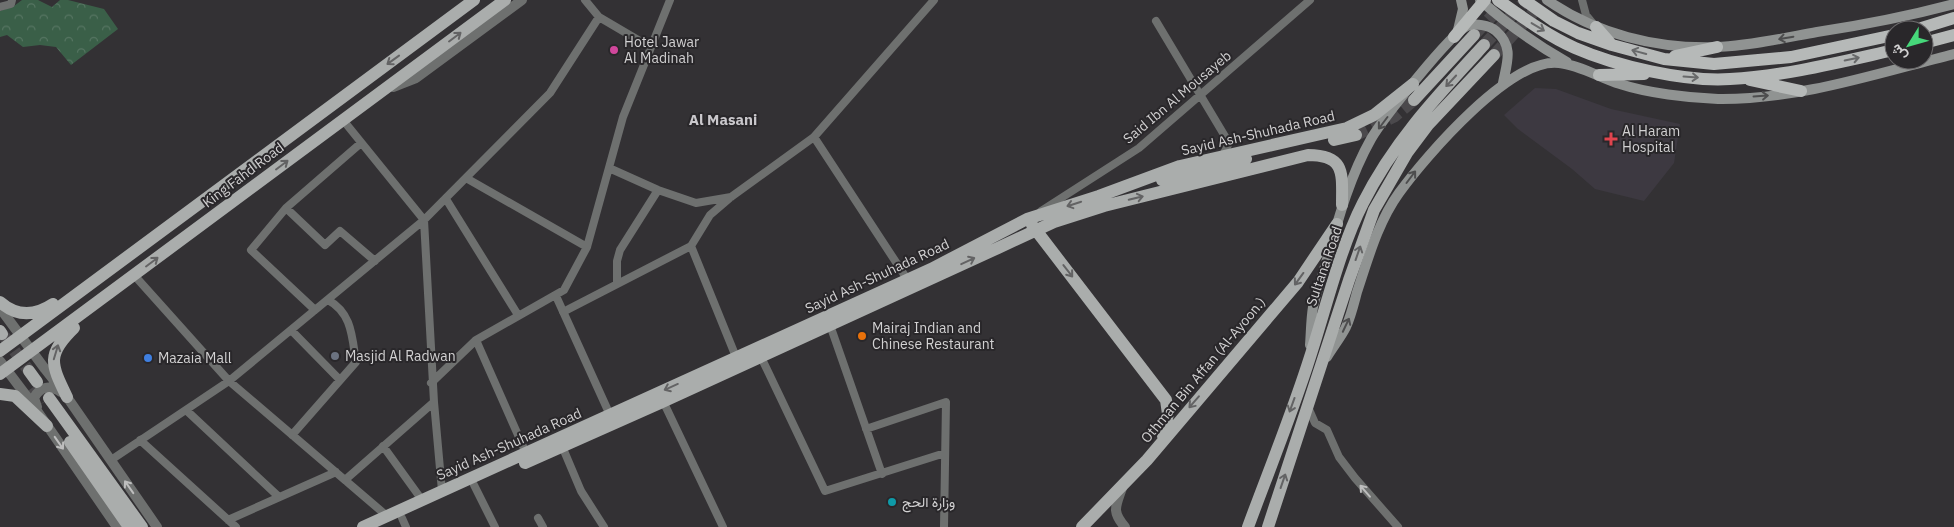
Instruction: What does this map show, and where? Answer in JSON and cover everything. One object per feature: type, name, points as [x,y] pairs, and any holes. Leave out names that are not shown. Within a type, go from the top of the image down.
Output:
[{"type":"highway","points":[[1498,0],[1521,17],[1574,48],[1616,63],[1674,76],[1729,80],[1799,70],[1884,52]]},
{"type":"highway","points":[[1524,0],[1554,21],[1578,32],[1612,45],[1664,59],[1714,64],[1791,57],[1884,37]]},
{"type":"highway","points":[[1454,37],[1482,1]]},
{"type":"highway","points":[[1934,24],[1954,18]]},
{"type":"highway","points":[[1596,27],[1612,45]]},
{"type":"highway","points":[[1934,40],[1954,35]]},
{"type":"highway","points":[[1664,59],[1716,47]]},
{"type":"highway","points":[[1599,75],[1662,73]]},
{"type":"highway","points":[[1740,78],[1801,90]]},
{"type":"main road","name":"King Fahd Road","points":[[0,351],[474,0]]},
{"type":"main road","name":"King Fahd Road","points":[[2,369],[32,351],[505,0]]},
{"type":"main road","points":[[1454,37],[1461,24],[1463,9],[1461,0]]},
{"type":"main road","points":[[1547,0],[1580,21],[1641,41],[1676,46],[1716,47],[1842,28],[1950,3]]},
{"type":"main road","points":[[1482,1],[1536,45],[1577,68]]},
{"type":"main road","points":[[1309,360],[1314,306],[1336,224],[1354,174],[1372,137],[1413,84],[1454,37],[1467,26],[1486,26],[1494,29],[1504,39],[1508,50],[1503,83]]},
{"type":"main road","points":[[1414,100],[1474,35]]},
{"type":"main road","name":"Sultana Road","points":[[1248,527],[1309,360],[1337,272],[1362,204],[1396,146],[1416,119],[1484,45]]},
{"type":"main road","points":[[1321,366],[1346,326],[1371,252],[1385,217],[1397,195],[1418,167],[1445,138],[1503,83],[1522,71],[1558,62],[1620,84],[1649,91],[1718,98],[1784,94],[1954,54]]},
{"type":"main road","name":"Sultana Road","points":[[1268,527],[1363,237],[1374,210],[1407,153],[1428,125],[1494,55]]},
{"type":"main road","name":"Sayid Ash-Shuhada Road","points":[[362,527],[384,521],[422,500],[907,280],[1028,219],[1099,196],[1180,166],[1347,128],[1374,115],[1413,84]]},
{"type":"main road","points":[[1099,196],[1261,155],[1356,135]]},
{"type":"main road","name":"Sayid Ash-Shuhada Road","points":[[384,521],[404,522],[474,486],[663,402],[1054,222],[1104,206],[1308,154],[1323,155],[1331,158],[1338,166],[1342,175],[1342,205]]},
{"type":"main road","points":[[1028,219],[1166,400],[1168,414],[1162,441]]},
{"type":"main road","name":"Othman Bin Affan (Al-Ayoon.)","points":[[1082,527],[1146,460],[1298,282],[1336,224]]},
{"type":"main road","points":[[0,302],[7,308],[17,312],[31,314],[42,311],[102,275]]},
{"type":"main road","points":[[67,397],[56,374],[54,364],[56,349],[61,341],[113,291]]},
{"type":"main road","points":[[26,373],[34,385]]},
{"type":"main road","points":[[0,394],[15,396],[46,424]]},
{"type":"main road","points":[[129,527],[46,401],[142,527]]},
{"type":"street","points":[[0,7],[11,4],[12,0]]},
{"type":"street","points":[[383,90],[416,78],[522,0]]},
{"type":"street","points":[[585,0],[599,17],[650,47]]},
{"type":"street","points":[[431,383],[476,340],[564,290],[587,247],[623,117],[670,0]]},
{"type":"street","points":[[563,312],[690,246],[710,215],[731,197],[814,137],[934,0]]},
{"type":"street","name":"Said Ibn Al Mousayeb","points":[[1028,219],[1139,148],[1310,0]]},
{"type":"street","points":[[1582,0],[1586,15],[1596,27]]},
{"type":"street","points":[[110,460],[229,381],[424,220],[550,93],[599,17]]},
{"type":"street","points":[[1156,21],[1199,96],[1229,143],[1223,155]]},
{"type":"street","points":[[343,120],[424,220],[431,383],[442,491]]},
{"type":"street","points":[[814,137],[907,280]]},
{"type":"street","points":[[316,310],[252,250],[286,208],[361,143]]},
{"type":"street","points":[[609,168],[658,190],[696,203],[731,197]]},
{"type":"street","points":[[466,178],[587,247]]},
{"type":"street","points":[[617,283],[617,261],[620,250],[658,190]]},
{"type":"street","points":[[446,199],[518,315]]},
{"type":"street","points":[[286,208],[325,245],[340,231],[375,261]]},
{"type":"street","points":[[690,246],[736,358]]},
{"type":"street","points":[[134,276],[229,381],[345,480],[384,521]]},
{"type":"street","points":[[556,296],[610,415]]},
{"type":"street","points":[[292,434],[356,362],[349,322],[336,304],[328,300]]},
{"type":"street","points":[[0,308],[67,397],[157,527]]},
{"type":"street","points":[[830,325],[882,474]]},
{"type":"street","points":[[291,330],[340,380]]},
{"type":"street","points":[[476,340],[526,453]]},
{"type":"street","points":[[761,357],[825,491],[945,454]]},
{"type":"street","points":[[2,369],[46,424],[117,527]]},
{"type":"street","points":[[46,424],[34,398],[37,392],[51,387],[67,397]]},
{"type":"street","points":[[345,480],[434,402]]},
{"type":"street","points":[[663,402],[723,527]]},
{"type":"street","points":[[866,429],[946,402],[944,527]]},
{"type":"street","points":[[1308,407],[1315,423],[1327,430],[1339,457],[1398,527]]},
{"type":"street","points":[[186,410],[280,497]]},
{"type":"street","points":[[140,440],[236,527]]},
{"type":"street","points":[[384,446],[422,500]]},
{"type":"street","points":[[562,446],[581,491],[604,527]]},
{"type":"street","points":[[228,520],[336,472]]},
{"type":"street","points":[[1124,482],[1115,508],[1116,514],[1125,527]]},
{"type":"street","points":[[474,486],[494,527]]},
{"type":"street","points":[[538,518],[542,527]]},
{"type":"shaded area","points":[[1535,88],[1556,89],[1611,109],[1680,124],[1674,163],[1644,201],[1595,189],[1572,169],[1518,129],[1504,115]]},
{"type":"green space","points":[[22,0],[38,0],[52,7],[60,0],[68,0],[104,9],[118,29],[71,65],[56,47],[40,45],[23,47],[7,35],[0,37],[0,11],[14,6]]},
{"type":"tunnel","points":[[1484,45],[1526,0]]},
{"type":"tunnel","points":[[1494,55],[1545,0]]},
{"type":"tunnel","points":[[1476,33],[1503,4]]},
{"type":"tunnel","points":[[1356,135],[1395,116],[1414,100]]},
{"type":"tunnel","points":[[4,336],[29,371]]},
{"type":"tunnel","points":[[32,388],[43,403]]},
{"type":"place","name":"Hotel Jawar Al Madinah","points":[[614,50]]},
{"type":"place","name":"Al Haram Hospital","points":[[1611,139]]},
{"type":"place","name":"Mairaj Indian and Chinese Restaurant","points":[[862,336]]},
{"type":"place","name":"Masjid Al Radwan","points":[[335,356]]},
{"type":"place","name":"Mazaia Mall","points":[[148,358]]},
{"type":"place","name":"وزارة الحج","points":[[892,502]]},
{"type":"district","name":"Al Masani","points":[[723,119]]}]
